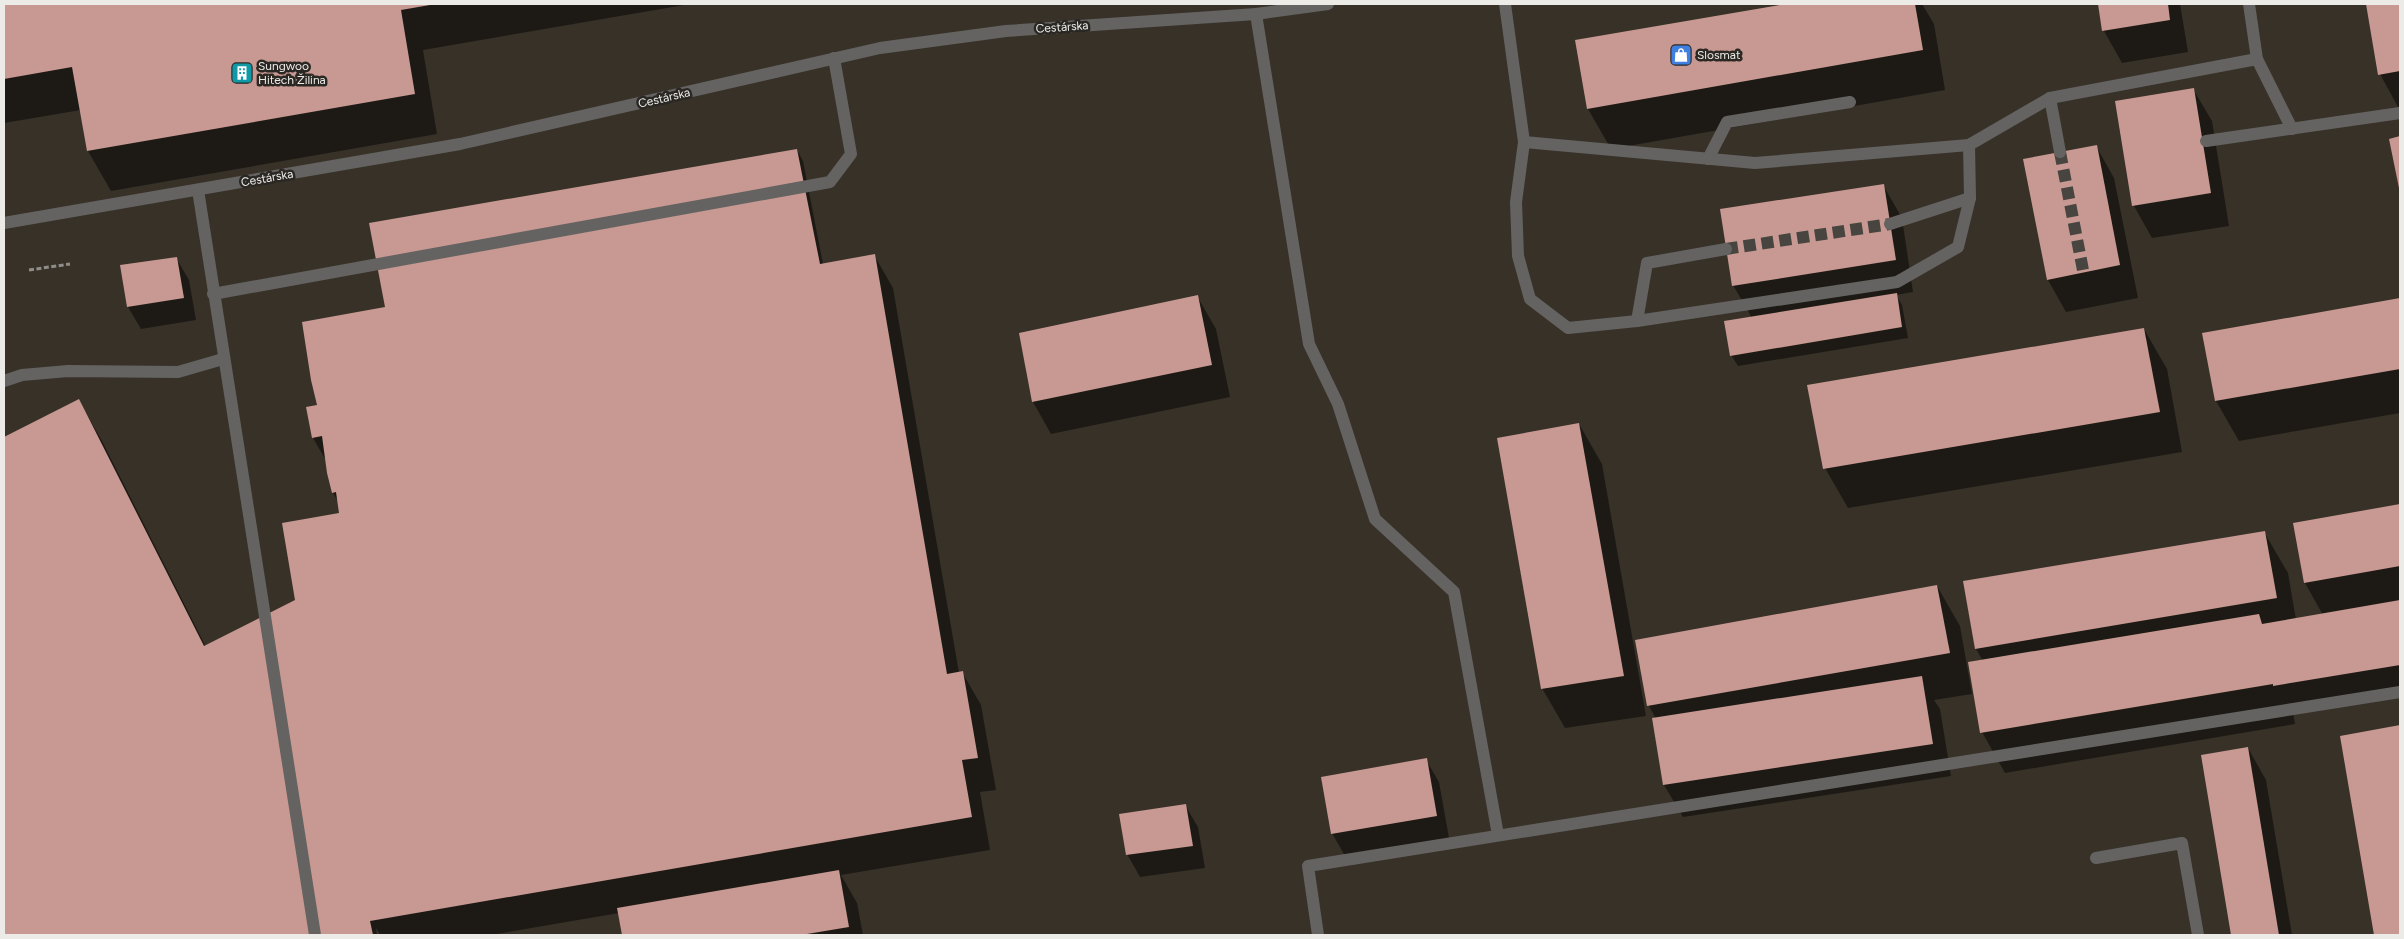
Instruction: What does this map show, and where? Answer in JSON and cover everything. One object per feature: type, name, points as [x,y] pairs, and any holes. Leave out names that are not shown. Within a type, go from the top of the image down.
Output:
[{"type":"street","name":"Cestárska","points":[[4,223],[460,144],[880,48],[1006,31],[1256,14],[1328,4]]},
{"type":"street","points":[[1505,4],[1524,142],[1516,202],[1518,256],[1530,300],[1568,328],[1637,321],[1897,282],[1958,247],[1970,198],[1969,145]]},
{"type":"street","points":[[2249,4],[2257,59],[2292,128]]},
{"type":"street","points":[[1256,14],[1309,344],[1338,404],[1375,519],[1454,592],[1498,834]]},
{"type":"street","points":[[214,294],[830,182],[851,154],[834,58]]},
{"type":"street","points":[[1524,142],[1755,163],[1969,145],[2050,98],[2257,59]]},
{"type":"street","points":[[2050,98],[2060,152]]},
{"type":"street","points":[[1708,159],[1727,122],[1850,102]]},
{"type":"street","points":[[2206,140],[2400,113]]},
{"type":"street","points":[[198,190],[223,359],[315,935]]},
{"type":"street","points":[[1890,224],[1970,198]]},
{"type":"street","points":[[1637,321],[1646,263],[1726,249]]},
{"type":"street","points":[[4,381],[22,375],[68,371],[178,372],[223,359]]},
{"type":"street","points":[[1318,935],[1308,866],[1498,834],[2400,692]]},
{"type":"street","points":[[2096,858],[2182,843],[2198,935]]},
{"type":"path","points":[[29,270],[70,264]]},
{"type":"shaded area","points":[[4,4],[2400,4],[2400,935],[4,935]]},
{"type":"building","name":"Sungwoo Hitech Žilina","points":[[4,4],[430,5],[401,10],[415,94],[87,151],[72,67],[4,79]]},
{"type":"building","points":[[1786,4],[1915,4],[1923,50],[1587,109],[1575,40]]},
{"type":"building","points":[[2098,4],[2168,4],[2170,20],[2102,31]]},
{"type":"building","points":[[2366,4],[2400,4],[2400,71],[2378,75]]},
{"type":"building","points":[[2194,88],[2211,193],[2132,206],[2115,101]]},
{"type":"building","points":[[2400,136],[2400,188],[2399,188],[2389,139]]},
{"type":"building","points":[[2097,145],[2120,265],[2047,280],[2023,159]]},
{"type":"building","points":[[797,149],[820,264],[875,254],[947,674],[963,671],[978,758],[962,760],[972,817],[370,921],[373,935],[4,935],[4,437],[79,399],[204,646],[295,600],[282,523],[339,513],[336,492],[332,493],[327,473],[322,436],[312,438],[306,407],[317,405],[302,322],[385,307],[369,223]]},
{"type":"building","points":[[1884,184],[1896,260],[1732,286],[1720,209]]},
{"type":"building","points":[[177,257],[184,298],[127,307],[120,265]]},
{"type":"building","points":[[1897,293],[1902,327],[1730,356],[1724,321]]},
{"type":"building","points":[[1198,295],[1212,365],[1032,402],[1019,333]]},
{"type":"building","points":[[2400,298],[2400,369],[2215,401],[2202,333]]},
{"type":"building","points":[[2144,328],[2160,412],[1823,469],[1807,385]]},
{"type":"building","points":[[1579,423],[1624,676],[1541,689],[1497,438]]},
{"type":"building","points":[[2400,504],[2400,566],[2304,583],[2293,523]]},
{"type":"building","points":[[2265,531],[2277,598],[1975,649],[1963,581]]},
{"type":"building","points":[[1937,585],[1950,653],[1647,706],[1635,640]]},
{"type":"building","points":[[2400,600],[2400,665],[2273,686],[2273,684],[1980,733],[1968,662],[2259,614],[2262,624]]},
{"type":"building","points":[[1922,676],[1933,744],[1663,785],[1652,718]]},
{"type":"building","points":[[2400,725],[2400,935],[2374,935],[2340,736]]},
{"type":"building","points":[[2248,747],[2279,935],[2231,935],[2201,755]]},
{"type":"building","points":[[1427,758],[1437,816],[1331,834],[1321,777]]},
{"type":"building","points":[[1186,804],[1193,846],[1126,855],[1119,814]]},
{"type":"building","points":[[839,870],[849,927],[801,935],[622,935],[617,908]]},
{"type":"tunnel","points":[[2060,152],[2083,270]]},
{"type":"tunnel","points":[[1726,249],[1890,224]]},
{"type":"place","name":"Slosmat","points":[[1681,55]]},
{"type":"place","name":"Sungwoo Hitech Žilina","points":[[242,73]]}]
